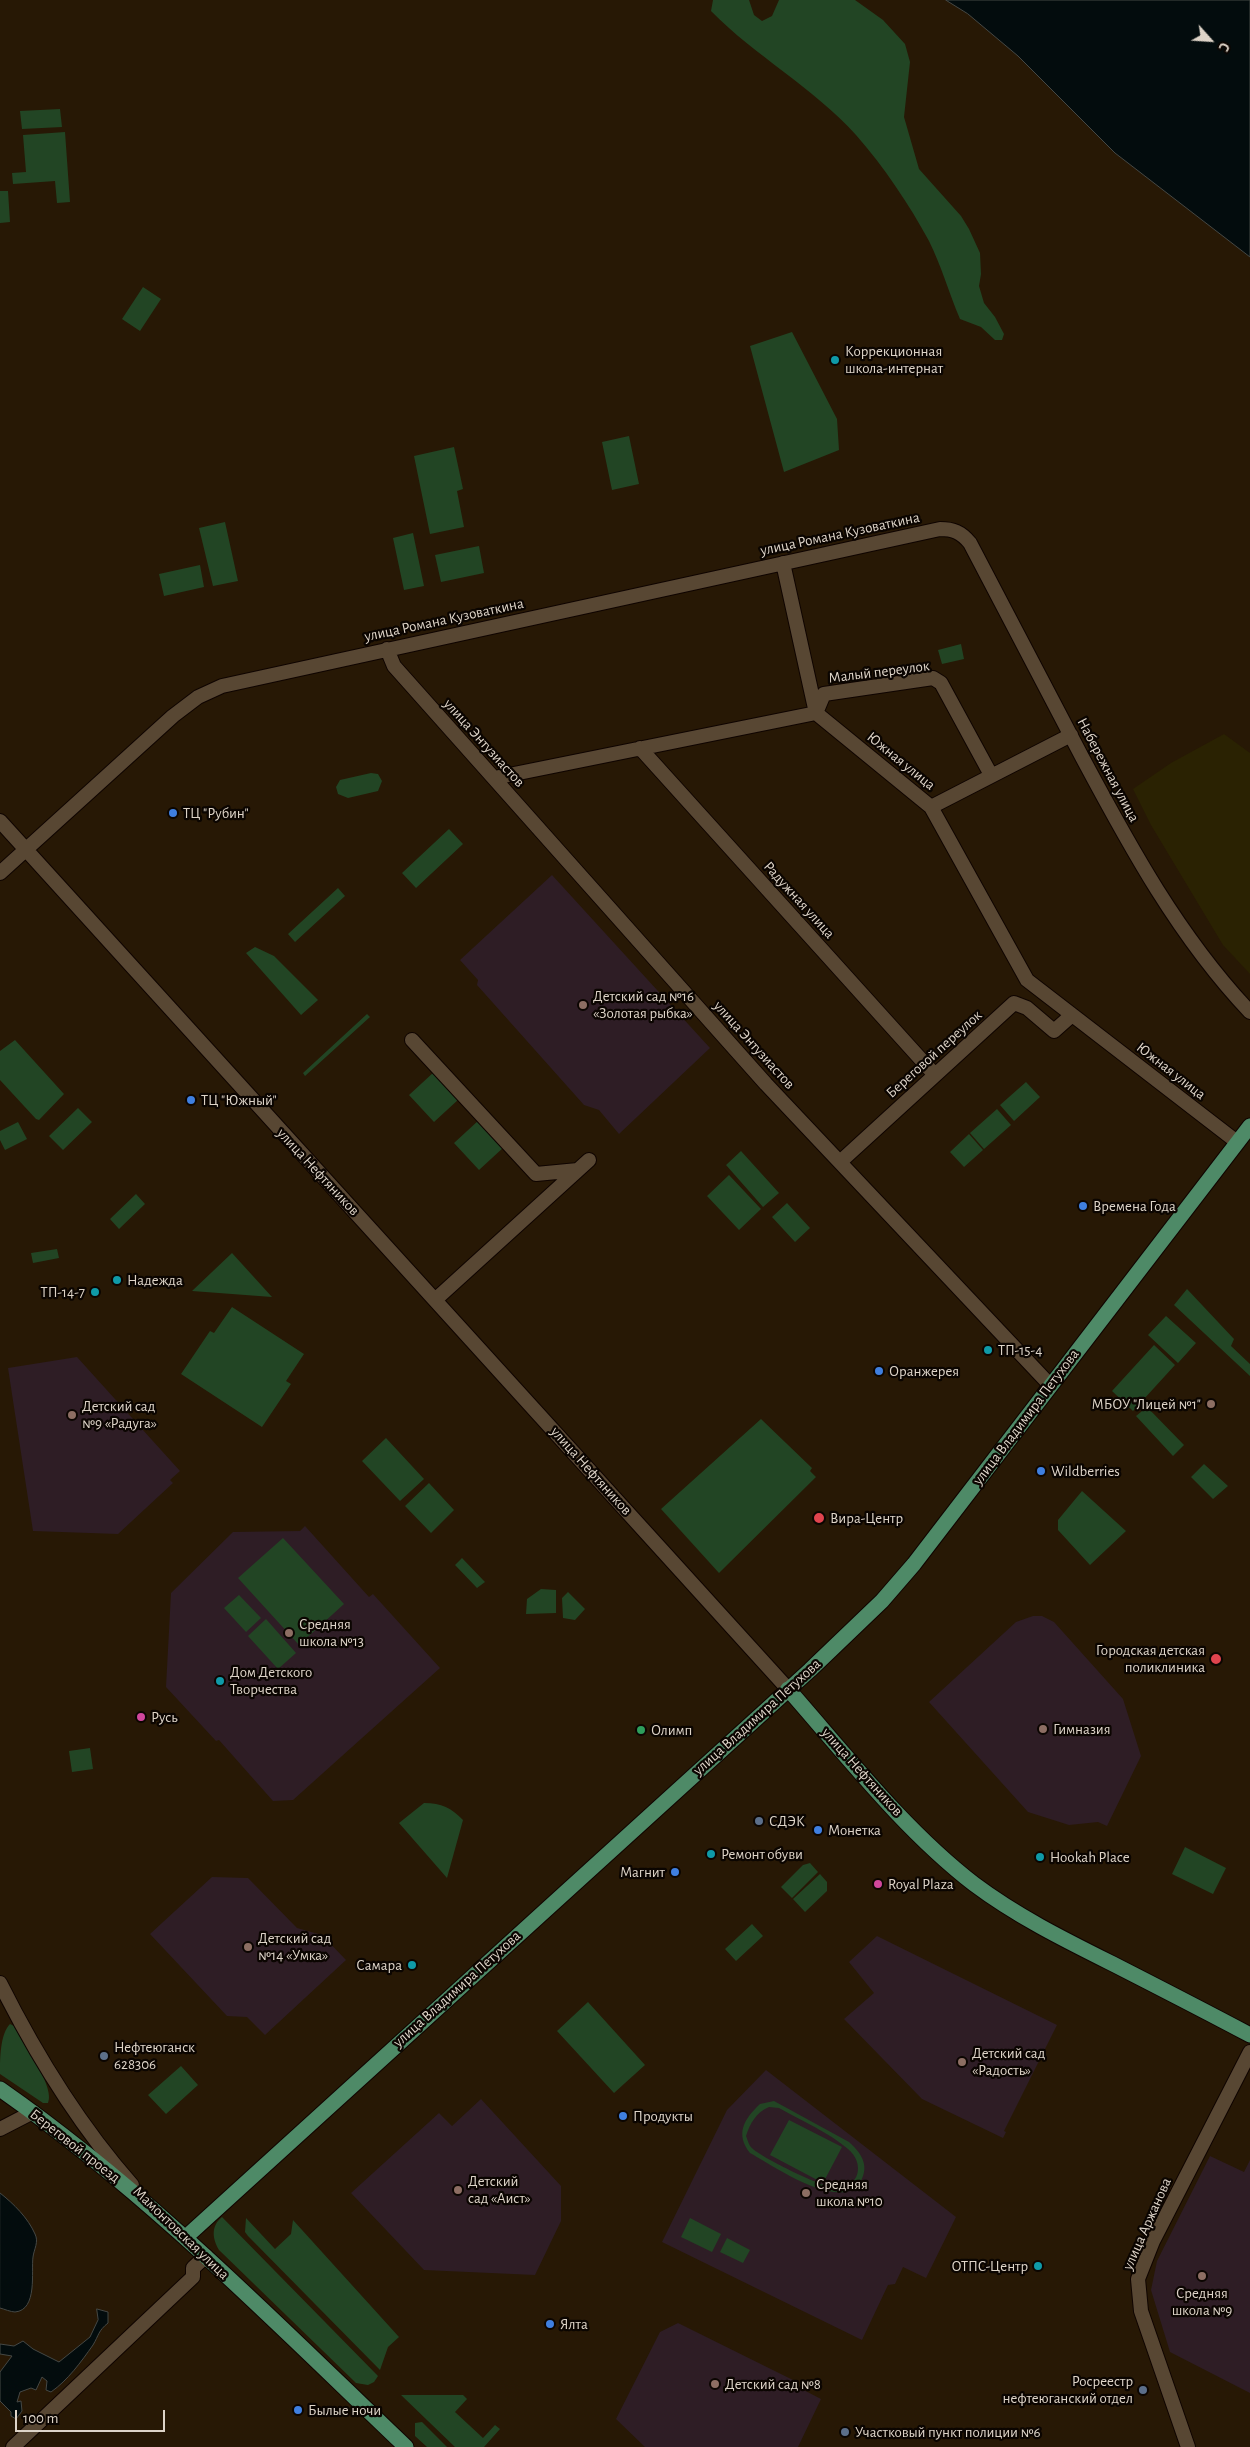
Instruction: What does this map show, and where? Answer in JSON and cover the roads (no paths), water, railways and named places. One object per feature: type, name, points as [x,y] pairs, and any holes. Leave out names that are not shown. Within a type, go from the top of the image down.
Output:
[{"type":"main road","name":"улица Владимира Петухова","points":[[186,2237],[788,1689],[867,1616],[895,1587],[1250,1126]]},
{"type":"main road","name":"улица Нефтяников","points":[[788,1689],[913,1829],[940,1856],[975,1884],[1025,1918],[1062,1939],[1250,2035]]},
{"type":"main road","name":"Береговой проезд","points":[[0,2089],[81,2148],[149,2205]]},
{"type":"main road","name":"Мамонтовская улица","points":[[149,2205],[186,2237],[406,2447]]},
{"type":"street","name":"улица Романа Кузоваткина","points":[[0,873],[173,716],[198,697],[234,682],[940,528],[958,532]]},
{"type":"street","name":"Набережная улица","points":[[958,532],[970,542],[1132,848],[1175,918],[1210,967],[1250,1012]]},
{"type":"street","points":[[494,778],[816,713],[783,563]]},
{"type":"street","name":"улица Энтузиастов","points":[[387,649],[394,666],[766,1084],[1050,1385]]},
{"type":"street","name":"Малый переулок","points":[[816,713],[824,694],[933,678],[941,682],[991,775]]},
{"type":"street","name":"Южная улица","points":[[816,713],[931,807],[1027,980],[1237,1142]]},
{"type":"street","points":[[931,807],[1071,735]]},
{"type":"street","name":"Радужная улица","points":[[640,748],[935,1075]]},
{"type":"street","name":"улица Нефтяников","points":[[0,821],[788,1689]]},
{"type":"street","name":"Береговой переулок","points":[[840,1162],[1014,1003],[1027,1008],[1054,1031],[1072,1015]]},
{"type":"street","points":[[412,1040],[536,1174],[578,1170]]},
{"type":"street","points":[[435,1300],[588,1160]]},
{"type":"street","name":"Мамонтовская улица","points":[[0,1983],[76,2115],[110,2160],[149,2205]]},
{"type":"street","name":"улица Аржанова","points":[[1188,2447],[1141,2311],[1138,2279],[1153,2242],[1250,2052]]},
{"type":"street","points":[[0,2129],[33,2112]]},
{"type":"street","points":[[13,2447],[193,2277],[194,2268],[206,2256]]},
{"type":"place","name":"Коррекционная школа-интернат","points":[[835,360]]},
{"type":"place","name":"ТЦ \"Рубин\"","points":[[173,813]]},
{"type":"place","name":"Детский сад №16 «Золотая рыбка»","points":[[583,1005]]},
{"type":"place","name":"ТЦ \"Южный\"","points":[[191,1100]]},
{"type":"place","name":"Времена Года","points":[[1083,1206]]},
{"type":"place","name":"Надежда","points":[[117,1280]]},
{"type":"place","name":"ТП-14-7","points":[[95,1292]]},
{"type":"place","name":"ТП-15-4","points":[[988,1350]]},
{"type":"place","name":"Оранжерея","points":[[879,1371]]},
{"type":"place","name":"МБОУ \"Лицей №1\"","points":[[1211,1404]]},
{"type":"place","name":"Детский сад №9 «Радуга»","points":[[72,1415]]},
{"type":"place","name":"Wildberries","points":[[1041,1471]]},
{"type":"place","name":"Вира-Центр","points":[[819,1518]]},
{"type":"place","name":"Средняя школа №13","points":[[289,1633]]},
{"type":"place","name":"Городская детская поликлиника","points":[[1216,1659]]},
{"type":"place","name":"Дом Детского Творчества","points":[[220,1681]]},
{"type":"place","name":"Русь","points":[[141,1717]]},
{"type":"place","name":"Гимназия","points":[[1043,1729]]},
{"type":"place","name":"Олимп","points":[[641,1730]]},
{"type":"place","name":"СДЭК","points":[[759,1821]]},
{"type":"place","name":"Монетка","points":[[818,1830]]},
{"type":"place","name":"Ремонт обуви","points":[[711,1854]]},
{"type":"place","name":"Hookah Place","points":[[1040,1857]]},
{"type":"place","name":"Магнит","points":[[675,1872]]},
{"type":"place","name":"Royal Plaza","points":[[878,1884]]},
{"type":"place","name":"Детский сад №14 «Умка»","points":[[248,1947]]},
{"type":"place","name":"Самара","points":[[412,1965]]},
{"type":"place","name":"Нефтеюганск 628306","points":[[104,2056]]},
{"type":"place","name":"Детский сад «Радость»","points":[[962,2062]]},
{"type":"place","name":"Продукты","points":[[623,2116]]},
{"type":"place","name":"Детский сад «Аист»","points":[[458,2190]]},
{"type":"place","name":"Средняя школа №10","points":[[806,2193]]},
{"type":"place","name":"ОТПС-Центр","points":[[1038,2266]]},
{"type":"place","name":"Средняя школа №9","points":[[1202,2276]]},
{"type":"place","name":"Ялта","points":[[550,2324]]},
{"type":"place","name":"Детский сад №8","points":[[715,2384]]},
{"type":"place","name":"Росреестр нефтеюганский отдел","points":[[1143,2390]]},
{"type":"place","name":"Былые ночи","points":[[298,2410]]},
{"type":"place","name":"Участковый пункт полиции №6","points":[[845,2432]]}]
